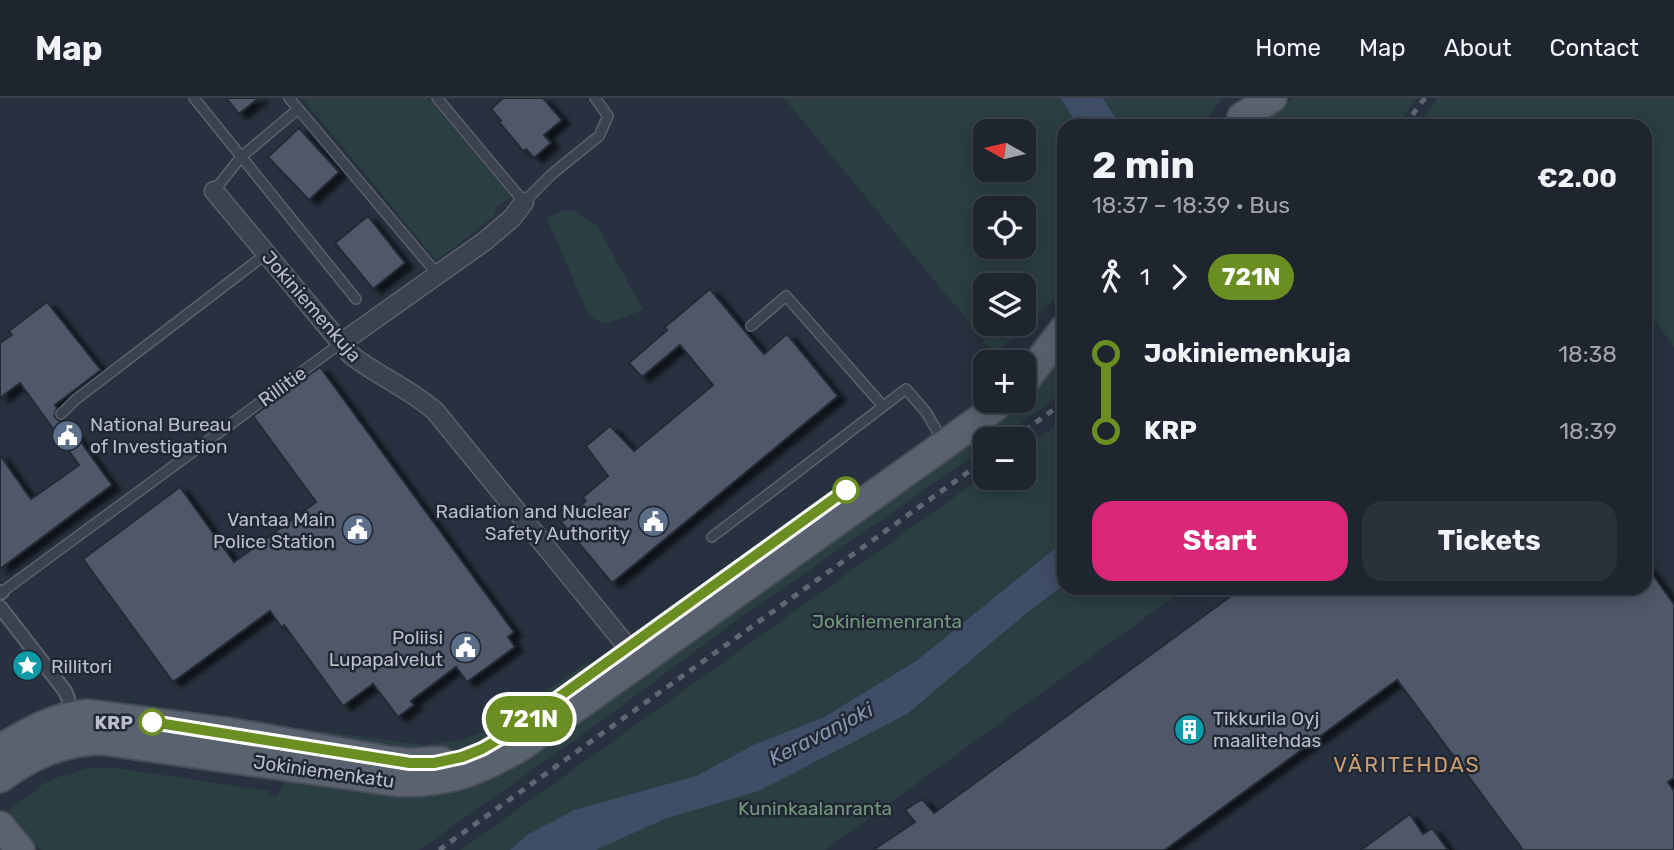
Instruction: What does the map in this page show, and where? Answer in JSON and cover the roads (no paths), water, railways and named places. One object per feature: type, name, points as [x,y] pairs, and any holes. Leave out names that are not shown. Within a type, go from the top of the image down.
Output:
[{"type":"main road","points":[[1243,114],[1272,98]]},
{"type":"main road","points":[[1036,351],[1057,335]]},
{"type":"main road","points":[[1036,366],[1057,338]]},
{"type":"main road","name":"Jokiniemenkatu","points":[[0,778],[53,747],[100,740],[398,782],[440,780],[471,773],[502,758],[633,655],[939,435],[973,402]]},
{"type":"main road","name":"Jokiniemenkatu","points":[[939,435],[978,420],[987,413]]},
{"type":"main road","name":"Jokiniemenkatu","points":[[0,749],[48,724],[88,714],[223,732],[390,761],[434,763],[482,749],[633,655]]},
{"type":"main road","points":[[0,826],[20,850]]},
{"type":"street","name":"Jokiniemenkuja","points":[[214,191],[341,343],[366,367],[435,411],[633,655]]},
{"type":"street","name":"Rillitie","points":[[341,343],[513,218],[524,202]]},
{"type":"street","points":[[0,607],[68,698]]},
{"type":"lane","points":[[194,98],[356,299]]},
{"type":"lane","points":[[289,98],[438,275]]},
{"type":"lane","points":[[436,98],[524,202],[552,174],[599,136],[608,116],[595,98]]},
{"type":"lane","points":[[214,191],[241,157],[298,109]]},
{"type":"lane","points":[[61,414],[75,400],[266,254]]},
{"type":"lane","points":[[751,326],[786,296],[883,407]]},
{"type":"lane","name":"Rillitie","points":[[1,592],[341,343]]},
{"type":"lane","points":[[712,537],[906,389],[926,412],[939,435]]},
{"type":"water","points":[[1061,98],[1103,98],[1116,119],[1073,119]]},
{"type":"water","name":"Keravanjoki","points":[[1057,547],[1057,590],[907,714],[759,791],[667,818],[596,850],[510,850],[527,835],[574,810],[696,776],[753,745],[824,717],[916,661]]},
{"type":"railway","points":[[1409,119],[1425,98]]},
{"type":"railway","points":[[1030,427],[1057,407]]},
{"type":"railway","points":[[439,850],[973,469]]},
{"type":"place","name":"National Bureau of Investigation","points":[[67,435]]},
{"type":"place","name":"Radiation and Nuclear Safety Authority","points":[[653,522]]},
{"type":"place","name":"Vantaa Main Police Station","points":[[358,530]]},
{"type":"place","name":"Poliisi Lupapalvelut","points":[[466,648]]},
{"type":"place","name":"Rillitori","points":[[28,666]]},
{"type":"place","name":"KRP","points":[[152,722]]},
{"type":"place","name":"Tikkurila Oyj maalitehdas","points":[[1190,729]]},
{"type":"district","name":"VÄRITEHDAS","points":[[1407,765]]},
{"type":"park label","name":"Jokiniemenranta","points":[[887,621]]},
{"type":"park label","name":"Kuninkaalanranta","points":[[815,808]]}]
